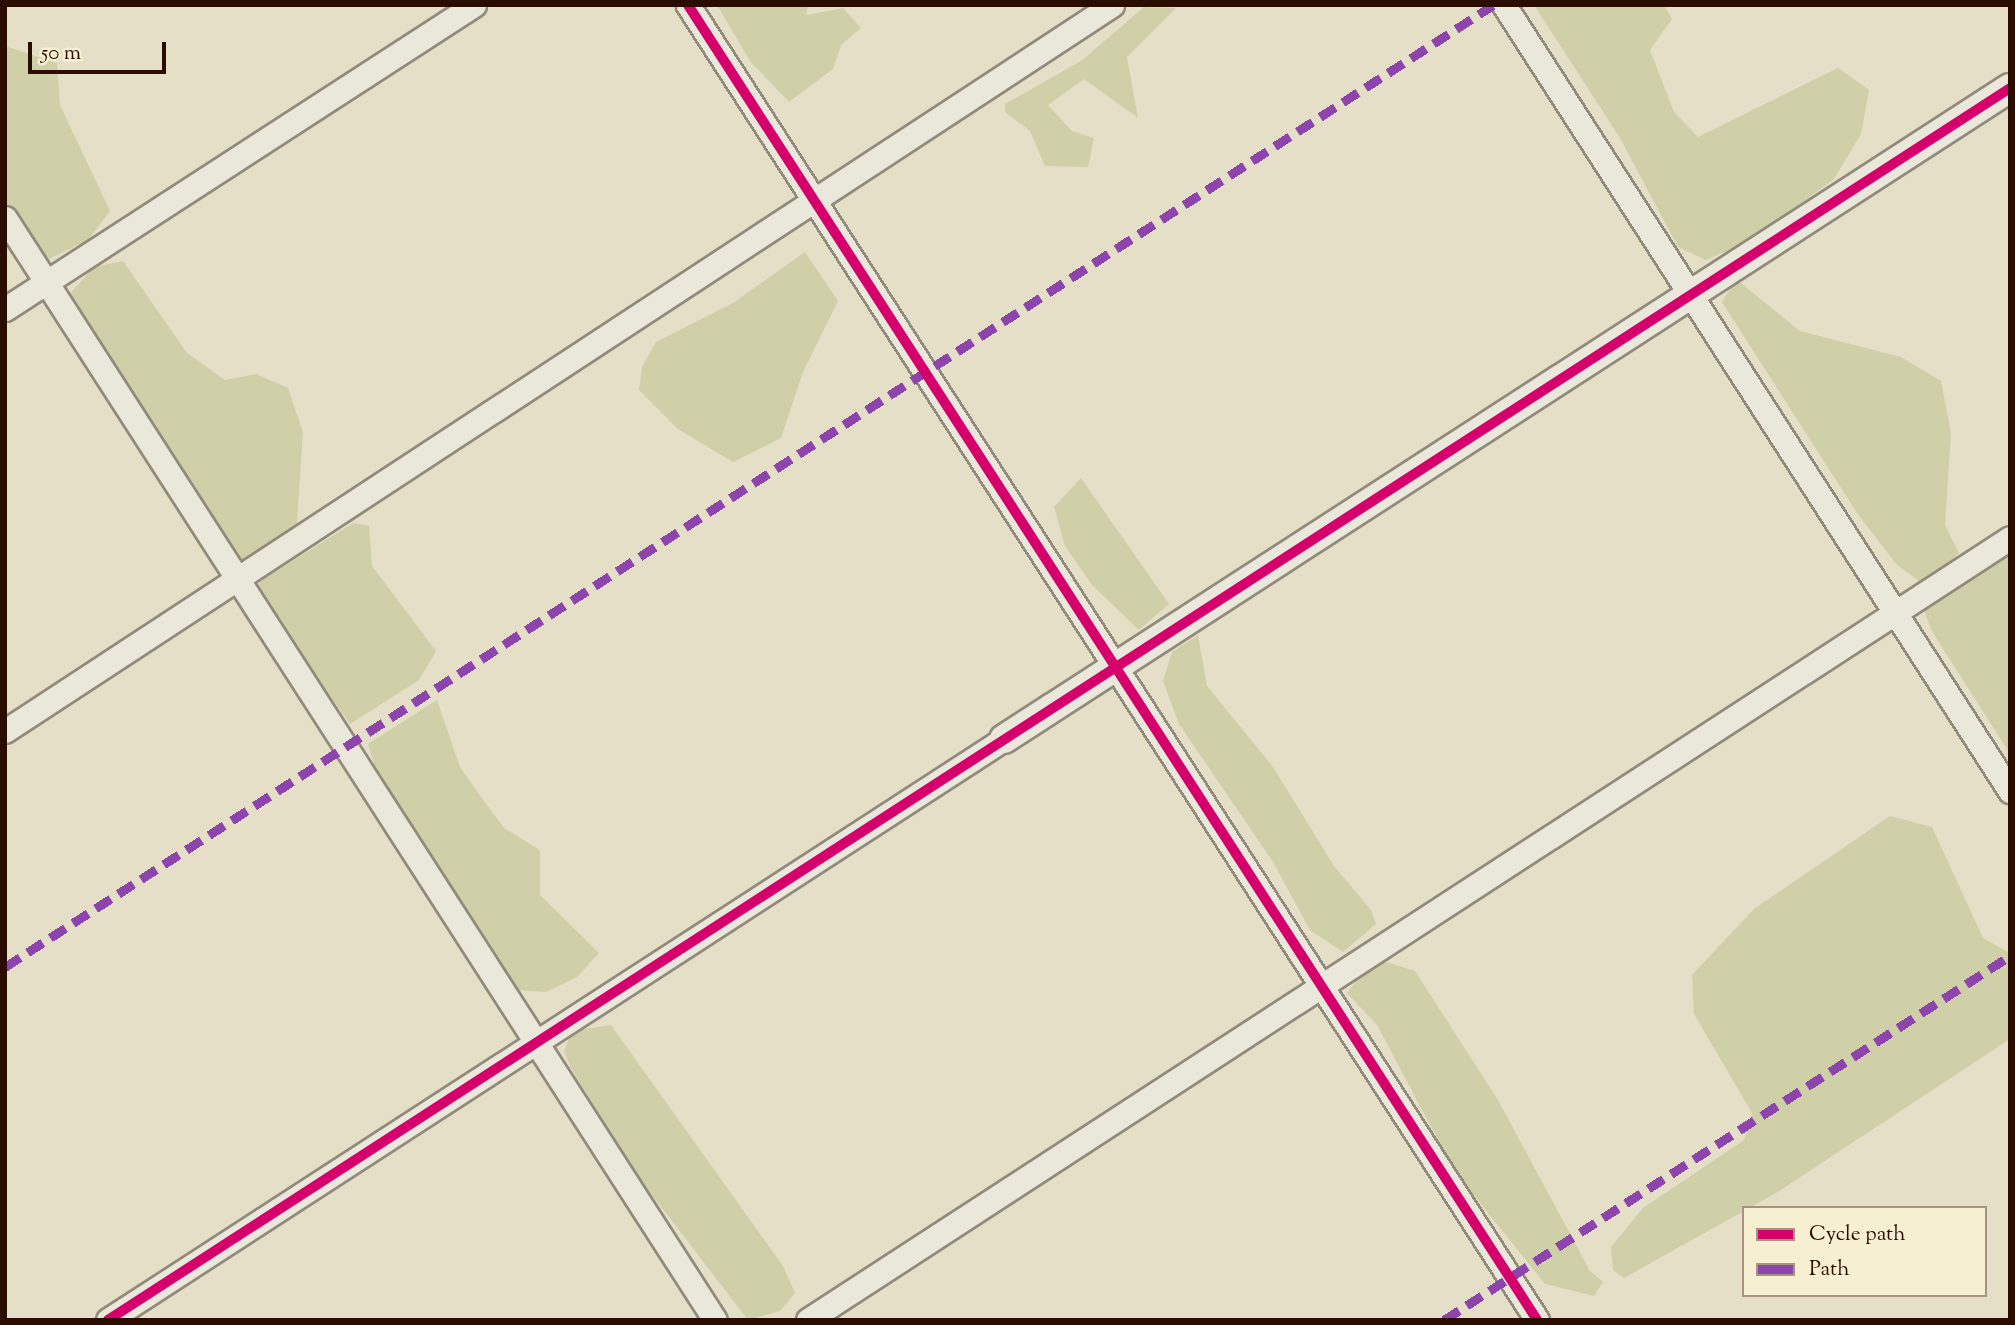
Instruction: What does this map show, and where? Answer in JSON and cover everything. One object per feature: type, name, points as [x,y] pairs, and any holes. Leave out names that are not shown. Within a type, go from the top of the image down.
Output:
[{"type":"street","points":[[5,309],[474,5]]},
{"type":"street","points":[[688,5],[811,201],[1116,666],[1537,1320]]},
{"type":"street","points":[[5,731],[236,576],[1112,5]]},
{"type":"street","points":[[1504,5],[2010,791]]},
{"type":"street","points":[[108,1320],[2010,88]]},
{"type":"street","points":[[5,218],[715,1320]]},
{"type":"street","points":[[808,1320],[2010,538]]},
{"type":"green space","points":[[717,5],[808,5],[806,15],[843,8],[861,28],[841,45],[833,69],[789,102],[750,61]]},
{"type":"green space","points":[[1534,5],[1664,5],[1672,19],[1650,50],[1674,112],[1698,137],[1838,68],[1869,90],[1861,134],[1834,179],[1750,241],[1706,260],[1678,247],[1620,138]]},
{"type":"green space","points":[[1144,7],[1176,8],[1127,57],[1138,118],[1084,79],[1048,105],[1072,131],[1094,138],[1088,167],[1045,166],[1030,131],[1005,112],[1005,104],[1081,61]]},
{"type":"green space","points":[[5,46],[57,63],[60,105],[110,211],[88,240],[49,259],[19,234],[5,210]]},
{"type":"green space","points":[[805,252],[838,301],[803,372],[781,438],[733,462],[678,429],[639,390],[642,367],[656,342],[733,303]]},
{"type":"green space","points":[[123,261],[187,353],[225,380],[256,374],[288,388],[303,432],[297,523],[278,545],[237,567],[105,350],[77,320],[68,296],[94,267]]},
{"type":"green space","points":[[1736,279],[1800,331],[1901,357],[1941,381],[1951,433],[1945,525],[1959,553],[1926,586],[1897,565],[1857,513],[1722,302]]},
{"type":"green space","points":[[1081,478],[1169,604],[1139,630],[1092,585],[1065,546],[1054,507]]},
{"type":"green space","points":[[353,523],[369,526],[372,566],[436,651],[419,680],[350,724],[259,596],[259,582]]},
{"type":"green space","points":[[2010,542],[2010,754],[1931,630],[1923,607]]},
{"type":"green space","points":[[1198,635],[1207,686],[1273,767],[1334,866],[1371,910],[1376,924],[1343,952],[1310,930],[1273,862],[1179,724],[1163,681],[1172,652]]},
{"type":"green space","points":[[437,700],[460,767],[504,828],[540,850],[540,895],[599,953],[577,977],[546,992],[516,990],[375,766],[368,744]]},
{"type":"green space","points":[[1890,816],[1932,827],[1983,938],[2010,953],[2010,1039],[1776,1193],[1753,1206],[1742,1206],[1742,1212],[1624,1278],[1613,1270],[1611,1247],[1643,1208],[1744,1140],[1752,1113],[1694,1014],[1692,975],[1754,909]]},
{"type":"green space","points":[[1374,958],[1415,971],[1498,1100],[1590,1271],[1603,1282],[1594,1296],[1545,1284],[1455,1172],[1377,1025],[1347,993]]},
{"type":"green space","points":[[611,1025],[783,1266],[795,1293],[780,1311],[748,1320],[632,1169],[571,1068],[564,1051],[572,1031]]},
{"type":"marked path","points":[[5,967],[1493,5]]},
{"type":"marked path","points":[[1444,1320],[2010,956]]},
{"type":"cycle path","points":[[688,5],[1537,1320]]},
{"type":"cycle path","points":[[108,1320],[2010,88]]}]
